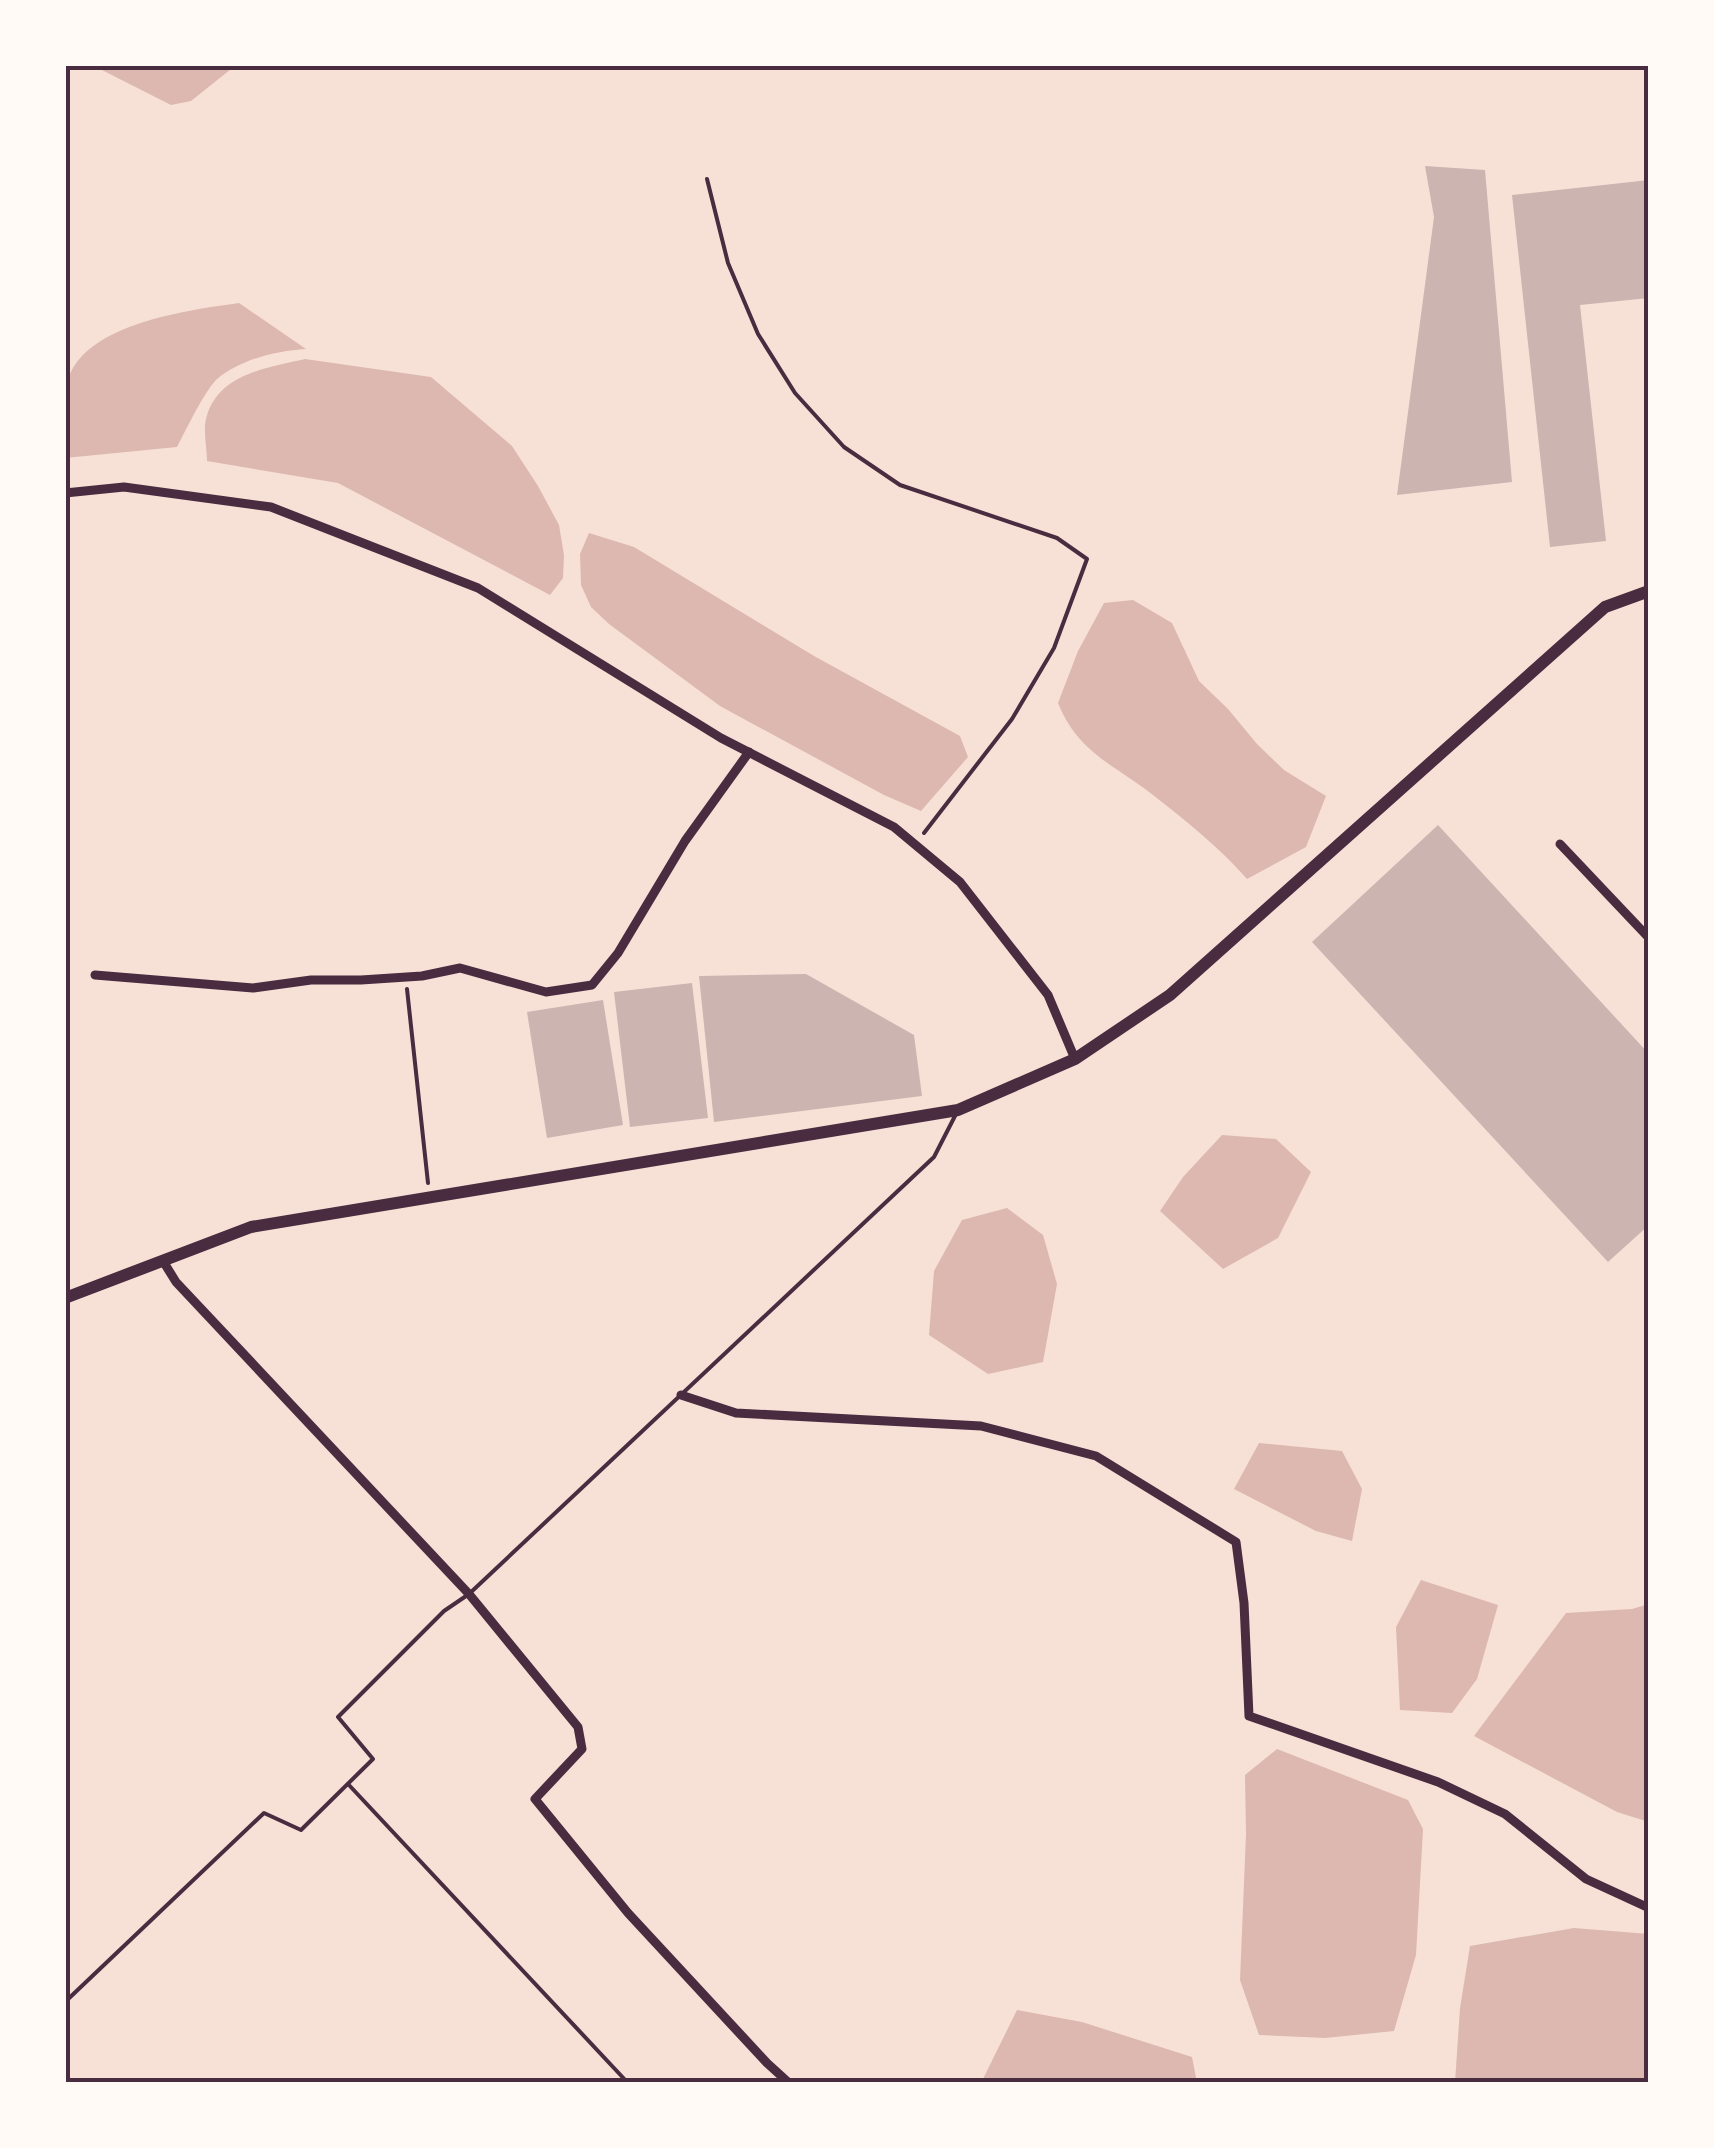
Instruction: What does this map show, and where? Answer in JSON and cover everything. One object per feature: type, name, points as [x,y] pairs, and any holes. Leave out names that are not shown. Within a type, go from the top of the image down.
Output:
[{"type":"main road","points":[[65,1298],[251,1227],[958,1110],[1076,1059],[1170,995],[1604,607],[1649,590]]},
{"type":"street","points":[[65,493],[124,486],[271,506],[478,588],[721,738],[894,827],[960,882],[1048,996],[1076,1059]]},
{"type":"street","points":[[95,975],[253,988],[311,980],[406,977],[460,968],[546,992],[592,985],[618,953],[685,841],[750,752]]},
{"type":"street","points":[[1560,844],[1649,938]]},
{"type":"street","points":[[163,1261],[188,1296],[469,1594],[578,1726],[582,1749],[535,1800],[628,1913],[789,2083]]},
{"type":"street","points":[[681,1394],[736,1414],[981,1426],[1096,1456],[1236,1542],[1244,1604],[1249,1716],[1438,1782],[1506,1814],[1586,1879],[1649,1908]]},
{"type":"lane","points":[[65,2002],[264,1813],[302,1830],[373,1760],[338,1716],[444,1611],[469,1594],[934,1156],[958,1110]]},
{"type":"lane","points":[[348,1784],[628,2083]]},
{"type":"path","points":[[708,179],[728,263],[758,334],[795,393],[844,447],[900,485],[1057,538],[1087,558],[1054,648],[1020,704],[915,845]]},
{"type":"path","points":[[406,977],[429,1198]]},
{"type":"shaded area","points":[[92,65],[236,65],[191,101],[171,105]]},
{"type":"shaded area","points":[[239,303],[306,349],[259,357],[217,379],[177,447],[65,458],[68,380],[78,361],[95,345],[117,332],[168,315]]},
{"type":"shaded area","points":[[305,359],[431,377],[512,446],[559,525],[563,578],[550,595],[338,483],[207,461],[206,419],[221,392],[245,376]]},
{"type":"shaded area","points":[[589,533],[634,547],[814,656],[960,736],[968,757],[921,811],[720,706],[591,607],[581,585],[580,554]]},
{"type":"shaded area","points":[[1133,600],[1172,623],[1199,681],[1257,744],[1284,770],[1326,796],[1306,847],[1247,879],[1190,825],[1087,746],[1066,720],[1058,703],[1078,651],[1104,603]]},
{"type":"shaded area","points":[[1222,1135],[1276,1139],[1311,1172],[1278,1238],[1223,1269],[1160,1211],[1183,1177]]},
{"type":"shaded area","points":[[1007,1208],[1043,1235],[1057,1284],[1043,1362],[988,1374],[929,1335],[934,1271],[962,1220]]},
{"type":"shaded area","points":[[1259,1443],[1342,1451],[1362,1489],[1352,1541],[1316,1531],[1234,1489]]},
{"type":"shaded area","points":[[1421,1580],[1498,1605],[1477,1679],[1452,1713],[1400,1710],[1396,1627]]},
{"type":"shaded area","points":[[1649,1604],[1649,1822],[1617,1812],[1474,1736],[1566,1613],[1632,1609]]},
{"type":"shaded area","points":[[1277,1749],[1408,1800],[1423,1829],[1416,1955],[1394,2031],[1325,2038],[1259,2035],[1240,1980],[1245,1775]]},
{"type":"shaded area","points":[[1574,1928],[1649,1934],[1649,2083],[1455,2083],[1460,2008],[1470,1946]]},
{"type":"shaded area","points":[[1017,2010],[1082,2022],[1192,2057],[1197,2083],[981,2083]]},
{"type":"building","points":[[1425,166],[1485,170],[1512,482],[1397,495],[1434,217]]},
{"type":"building","points":[[1649,180],[1649,298],[1580,305],[1606,541],[1550,547],[1512,195]]},
{"type":"building","points":[[1438,825],[1649,1054],[1649,1225],[1608,1262],[1312,942]]},
{"type":"building","points":[[806,974],[914,1035],[922,1096],[714,1122],[699,976]]},
{"type":"building","points":[[692,983],[708,1118],[630,1127],[614,992]]},
{"type":"building","points":[[603,1000],[623,1125],[547,1138],[527,1012]]}]
